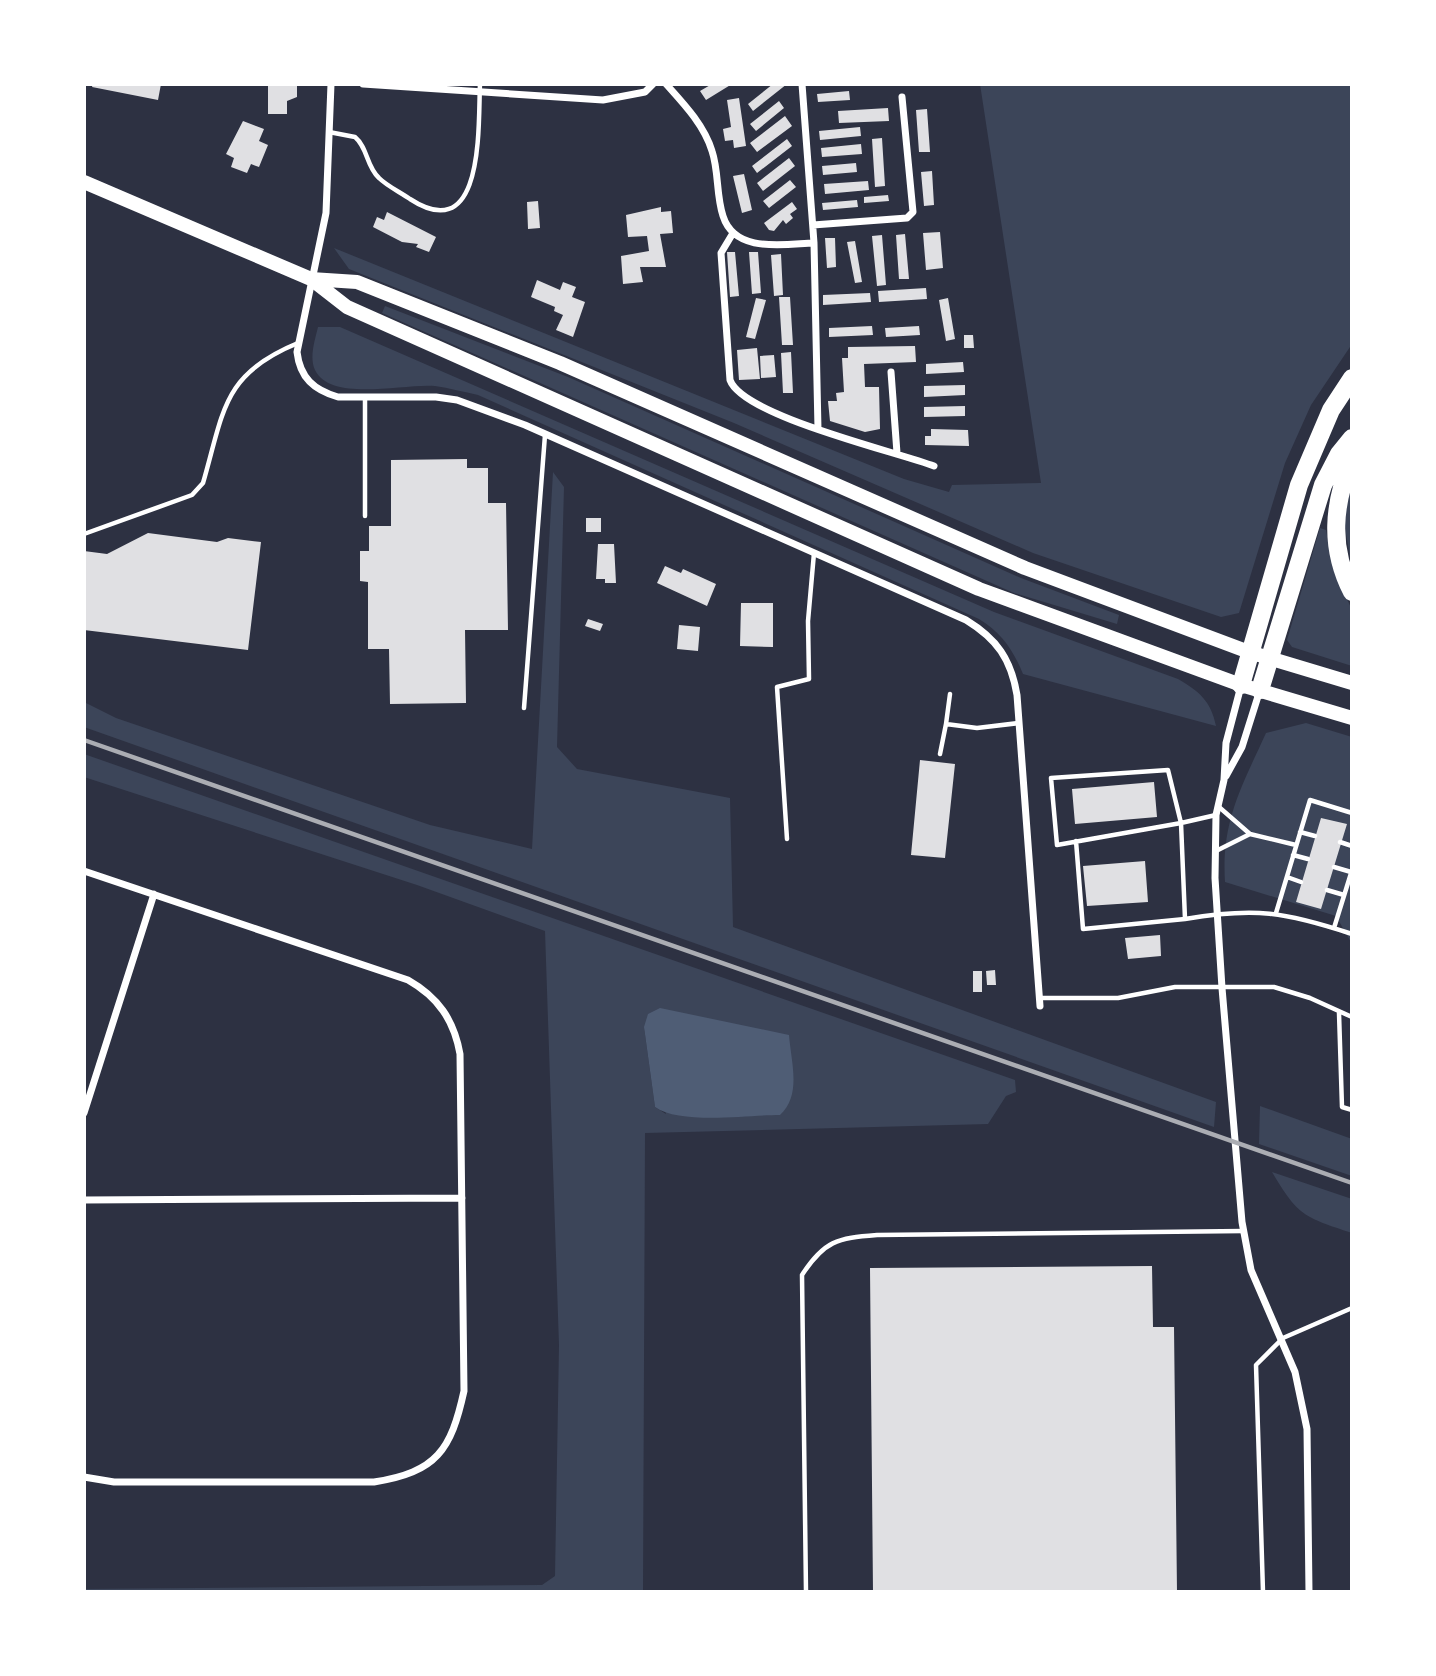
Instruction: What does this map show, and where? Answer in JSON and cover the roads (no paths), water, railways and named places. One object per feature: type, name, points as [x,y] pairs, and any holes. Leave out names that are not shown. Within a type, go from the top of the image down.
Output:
[{"type":"highway","points":[[1241,685],[1312,448],[1331,410],[1352,378]]},
{"type":"highway","points":[[1261,690],[1323,485],[1339,454],[1352,438]]},
{"type":"highway","points":[[1352,458],[1337,504],[1335,529],[1338,556],[1352,592]]},
{"type":"main road","points":[[84,183],[311,279],[346,307],[979,589],[1241,685],[1352,718]]},
{"type":"main road","points":[[311,279],[357,282],[370,287],[560,363],[1025,568],[1249,652],[1352,683]]},
{"type":"street","points":[[331,84],[326,213],[299,342],[302,372],[315,388],[338,397],[436,397],[457,400],[545,434],[814,553],[966,621],[991,637],[1011,668],[1019,723],[1040,1002]]},
{"type":"street","points":[[363,84],[480,88],[603,100],[645,92],[653,84]]},
{"type":"street","points":[[666,84],[705,134],[717,169],[723,217],[733,233],[742,239],[770,245],[814,243]]},
{"type":"street","points":[[802,84],[814,243],[818,429]]},
{"type":"street","points":[[813,225],[907,218],[913,212],[902,97]]},
{"type":"street","points":[[733,233],[721,253],[730,380],[733,389],[754,404],[818,429],[934,466]]},
{"type":"street","points":[[891,372],[897,453]]},
{"type":"street","points":[[1241,685],[1226,743],[1224,780],[1216,815],[1217,914],[1222,988],[1244,1231],[1251,1270],[1283,1338],[1295,1372],[1307,1429],[1309,1592]]},
{"type":"street","points":[[1224,780],[1242,747],[1261,690]]},
{"type":"street","points":[[84,871],[408,980],[425,989],[438,1003],[457,1035],[461,1073],[464,1391],[455,1432],[438,1456],[409,1475],[374,1482],[114,1482],[84,1477]]},
{"type":"street","points":[[84,1113],[154,894]]},
{"type":"street","points":[[84,1200],[462,1198]]},
{"type":"lane","points":[[330,132],[355,137],[380,180],[426,209],[443,211],[458,202],[468,189],[474,174],[478,155],[480,88]]},
{"type":"lane","points":[[84,534],[192,495],[202,483],[233,390],[245,373],[274,353],[299,342]]},
{"type":"lane","points":[[365,398],[365,516]]},
{"type":"lane","points":[[524,708],[545,434]]},
{"type":"lane","points":[[786,839],[777,687],[809,679],[808,621],[814,553]]},
{"type":"lane","points":[[940,754],[950,694]]},
{"type":"lane","points":[[946,724],[977,727],[1019,723]]},
{"type":"lane","points":[[1185,919],[1181,823],[1168,770],[1051,779],[1057,845],[1181,823],[1216,815]]},
{"type":"lane","points":[[1276,913],[1310,800],[1352,813]]},
{"type":"lane","points":[[1218,806],[1250,834],[1296,845]]},
{"type":"lane","points":[[1300,832],[1315,836]]},
{"type":"lane","points":[[1215,852],[1250,834]]},
{"type":"lane","points":[[1076,841],[1083,929],[1217,914],[1276,913],[1352,933]]},
{"type":"lane","points":[[1340,842],[1352,846]]},
{"type":"lane","points":[[1293,855],[1308,859]]},
{"type":"lane","points":[[1334,867],[1352,871],[1334,928]]},
{"type":"lane","points":[[1287,877],[1301,882]]},
{"type":"lane","points":[[1326,890],[1344,895]]},
{"type":"lane","points":[[1040,1002],[1118,998],[1175,986],[1274,987],[1310,998],[1352,1017]]},
{"type":"lane","points":[[1339,1013],[1342,1107],[1352,1110]]},
{"type":"lane","points":[[806,1592],[802,1275],[817,1252],[846,1238],[877,1236],[1244,1231]]},
{"type":"lane","points":[[1263,1592],[1256,1365],[1283,1338],[1352,1308]]},
{"type":"railway","points":[[84,740],[1352,1183]]}]
